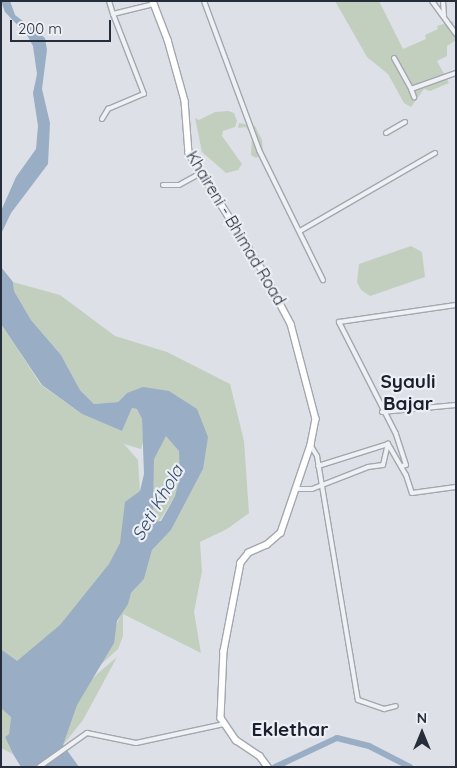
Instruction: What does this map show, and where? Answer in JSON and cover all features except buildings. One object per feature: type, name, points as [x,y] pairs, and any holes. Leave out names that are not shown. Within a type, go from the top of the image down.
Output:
[{"type":"main road","name":"Khaireni - Bhimad Road","points":[[153,3],[168,40],[184,101],[187,148],[263,271],[291,324],[316,419],[311,445],[281,533],[267,545],[249,553],[241,563],[222,666],[219,706],[224,724],[236,740],[266,764]]},
{"type":"street","points":[[102,119],[108,109],[144,94],[109,1]]},
{"type":"street","points":[[204,1],[259,150],[324,280]]},
{"type":"street","points":[[432,1],[456,34]]},
{"type":"street","points":[[443,1],[444,16]]},
{"type":"street","points":[[113,14],[153,3]]},
{"type":"street","points":[[394,58],[414,97]]},
{"type":"street","points":[[411,89],[456,73]]},
{"type":"street","points":[[386,133],[405,122]]},
{"type":"street","points":[[300,231],[434,153]]},
{"type":"street","points":[[163,185],[179,185],[201,173]]},
{"type":"street","points":[[402,466],[406,465],[396,434],[382,412],[348,336],[339,322],[456,305]]},
{"type":"street","points":[[382,412],[456,405]]},
{"type":"street","points":[[318,466],[388,444]]},
{"type":"street","points":[[388,444],[402,466],[412,494],[456,487]]},
{"type":"street","points":[[296,489],[320,487],[368,467],[384,465],[388,444]]},
{"type":"street","points":[[311,445],[318,466],[320,487],[358,700],[384,709],[396,706]]},
{"type":"street","points":[[39,767],[80,735],[91,732],[136,743],[224,724]]},
{"type":"green space","points":[[335,1],[379,1],[403,49],[426,39],[425,35],[438,29],[437,26],[453,21],[456,40],[447,46],[447,56],[437,61],[449,83],[430,91],[424,89],[411,107],[404,103],[388,74],[367,57]]},
{"type":"green space","points":[[228,111],[234,113],[237,121],[235,127],[223,131],[222,136],[242,164],[238,170],[226,173],[202,152],[195,118],[199,120],[215,112]]},
{"type":"green space","points":[[239,123],[255,126],[262,140],[263,154],[256,158],[251,155],[252,136],[246,127],[238,128]]},
{"type":"green space","points":[[411,246],[422,252],[425,277],[370,296],[361,290],[357,282],[359,264]]},
{"type":"green space","points":[[13,282],[60,295],[115,336],[167,352],[230,384],[244,441],[249,513],[227,529],[200,542],[202,571],[194,612],[201,653],[123,614],[123,636],[118,649],[96,669],[131,593],[144,579],[152,550],[171,530],[203,469],[127,393],[118,402],[94,404],[80,390],[61,355],[31,320],[14,291]]},
{"type":"green space","points":[[1,324],[41,385],[82,414],[122,431],[132,408],[137,409],[142,419],[143,442],[141,449],[124,444],[138,460],[140,491],[124,548],[84,606],[18,666],[1,690]]},
{"type":"green space","points":[[154,402],[193,440],[175,496],[158,523],[153,522]]},
{"type":"green space","points":[[117,657],[83,720],[63,745],[79,767],[40,738],[97,674]]},
{"type":"green space","points":[[1,695],[11,717],[9,734],[5,737],[13,754],[1,748]]},
{"type":"water","points":[[1,1],[10,1],[15,15],[45,38],[47,50],[42,89],[50,123],[48,164],[11,213],[1,234],[1,211],[16,177],[36,149],[38,126],[33,93],[37,74],[33,46],[27,35],[5,12]]},
{"type":"water","points":[[1,267],[13,282],[14,291],[31,320],[61,355],[80,390],[94,404],[118,402],[127,393],[143,387],[169,391],[197,409],[208,437],[203,469],[171,530],[152,550],[144,579],[131,593],[128,604],[117,621],[114,643],[77,705],[63,745],[79,767],[21,767],[5,737],[9,734],[11,717],[1,708],[1,641],[2,650],[17,661],[60,625],[109,564],[120,543],[125,502],[140,491],[144,474],[142,419],[137,409],[132,408],[122,431],[82,414],[42,385],[1,324]],"holes":[[[166,436],[179,451],[180,477],[175,496],[161,521],[153,522],[154,459]]]},
{"type":"waterway","points":[[275,767],[337,738],[369,746],[410,767]]},
{"type":"district","name":"Syauli Bajar","points":[[408,393]]},
{"type":"district","name":"Eklethar","points":[[290,730]]},
{"type":"water label","name":"Seti Khola","points":[[158,503]]}]
